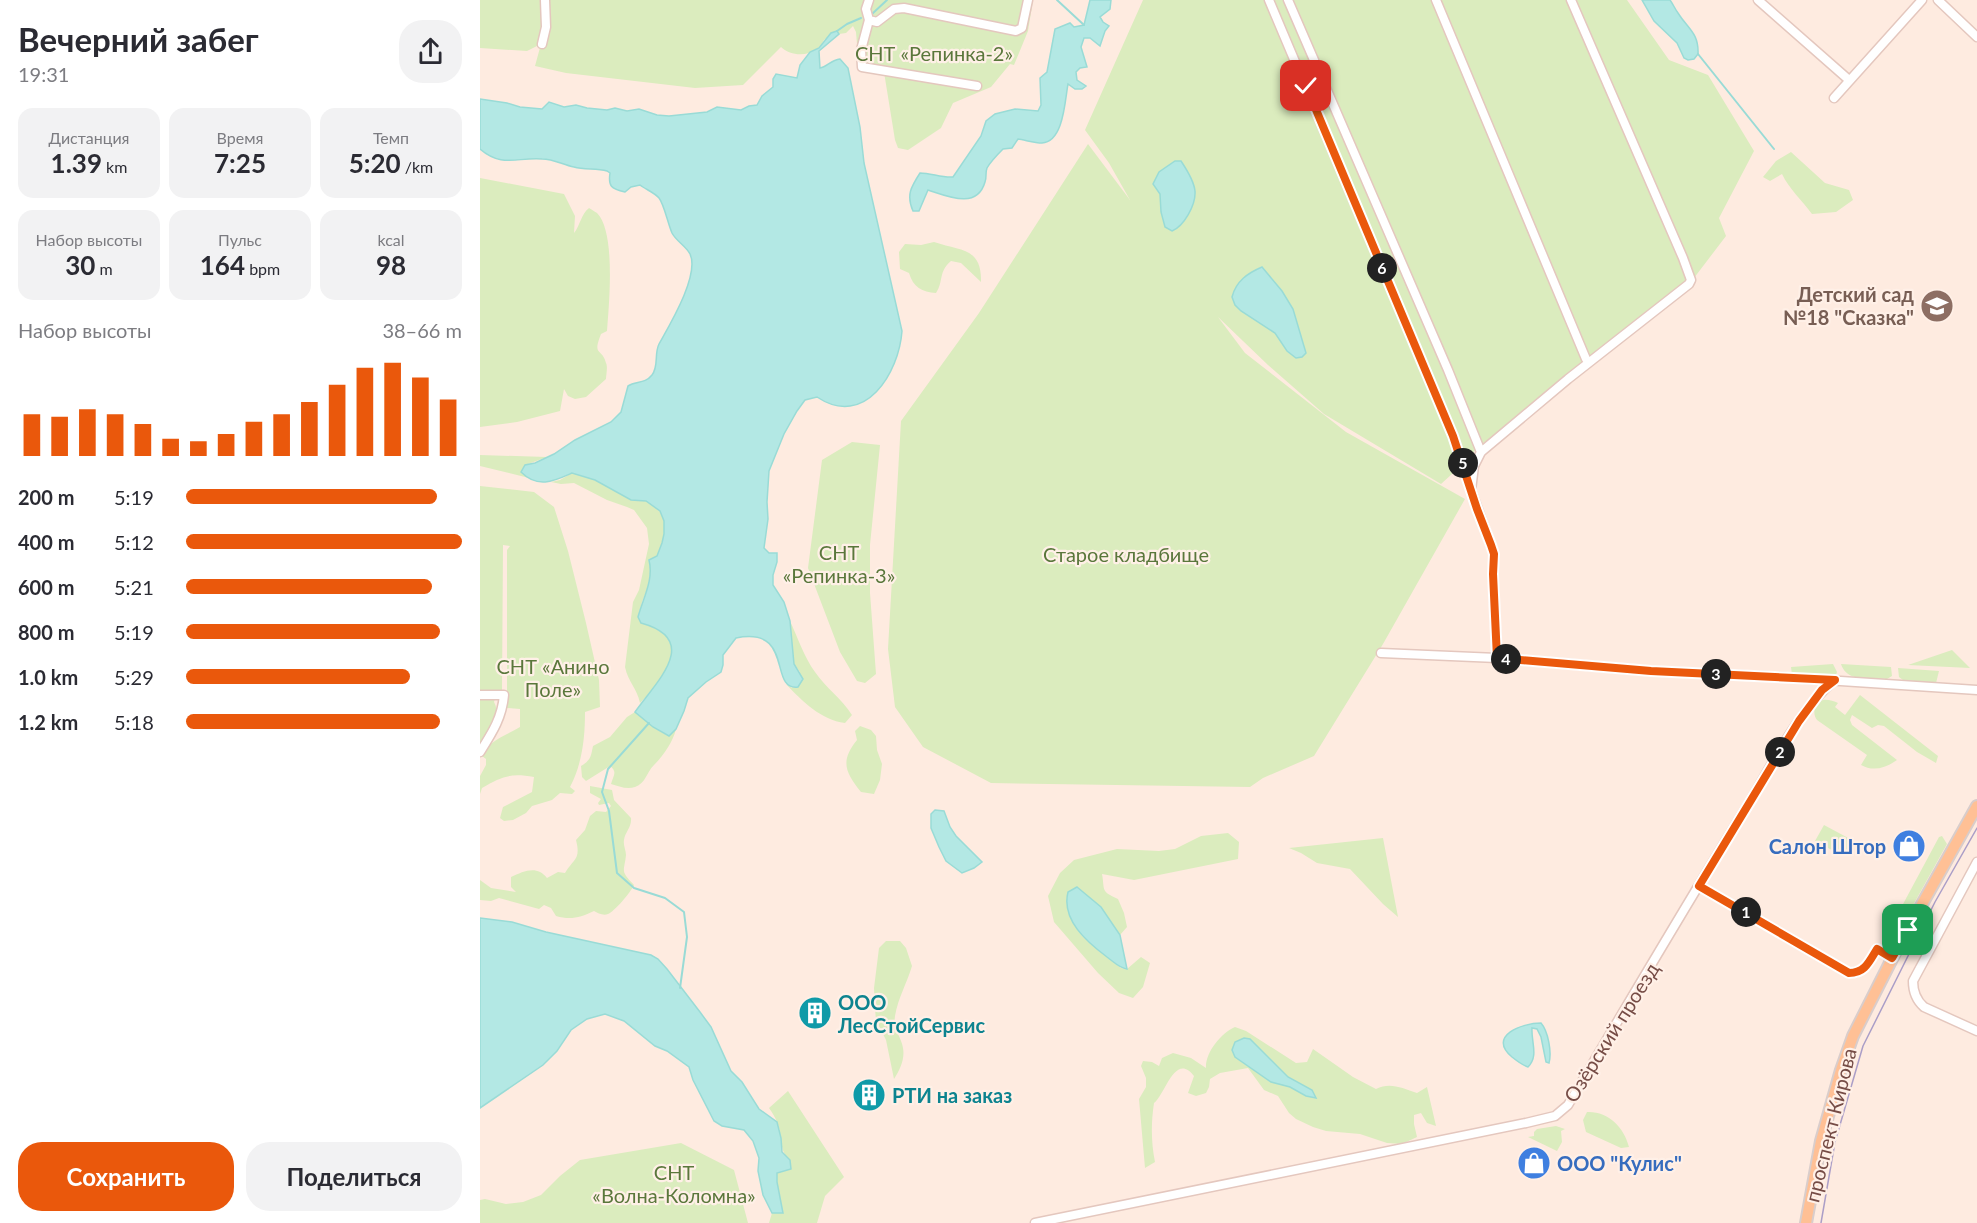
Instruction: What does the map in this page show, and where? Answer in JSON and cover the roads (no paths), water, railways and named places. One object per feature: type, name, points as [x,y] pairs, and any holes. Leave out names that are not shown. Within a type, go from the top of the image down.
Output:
[{"type":"main road","name":"проспект Кирова","points":[[1806,1223],[1821,1141],[1853,1036],[1892,958],[1977,806]]},
{"type":"street","points":[[542,44],[546,27],[544,0]]},
{"type":"street","points":[[869,0],[866,9],[869,20],[861,50],[863,68],[977,87]]},
{"type":"street","points":[[869,20],[877,22],[894,9],[904,8],[1016,31],[1022,28],[1028,0]]},
{"type":"street","points":[[1269,0],[1453,436],[1494,554],[1497,658]]},
{"type":"street","points":[[1288,0],[1448,370],[1481,452]]},
{"type":"street","points":[[1436,0],[1586,358]]},
{"type":"street","points":[[1471,490],[1474,466],[1481,452],[1568,378],[1689,284],[1691,280],[1571,0]]},
{"type":"street","points":[[1758,0],[1849,80]]},
{"type":"street","points":[[1834,98],[1922,0]]},
{"type":"street","points":[[1938,0],[1977,37]]},
{"type":"street","points":[[1381,653],[1497,658],[1651,671],[1977,690]]},
{"type":"street","name":"Озёрский проезд","points":[[1035,1223],[1526,1124],[1555,1116],[1568,1105],[1799,721],[1822,690],[1835,680]]},
{"type":"street","points":[[480,695],[504,695],[503,710],[497,725],[480,752]]},
{"type":"street","points":[[1977,862],[1913,981],[1913,991],[1924,1008],[1977,1031]]},
{"type":"street","points":[[1699,886],[1849,973],[1858,973],[1863,970],[1877,949],[1892,958]]},
{"type":"water","points":[[1090,0],[1111,0],[1110,9],[1100,17],[1109,26],[1100,46],[1090,38],[1084,38],[1081,47],[1087,67],[1080,68],[1076,72],[1077,80],[1086,86],[1082,89],[1075,89],[1068,84],[1062,119],[1055,135],[1049,141],[1042,143],[1018,139],[1012,148],[1003,149],[987,168],[985,182],[981,191],[975,196],[961,199],[928,190],[919,211],[913,211],[910,191],[920,173],[953,177],[981,136],[986,121],[995,114],[1015,109],[1038,111],[1041,105],[1040,78],[1047,72],[1055,29],[1070,23],[1074,27],[1084,25]]},
{"type":"water","points":[[1642,0],[1670,0],[1695,36],[1698,54],[1694,59],[1684,58],[1677,43],[1654,21]]},
{"type":"water","points":[[837,31],[839,34],[819,51],[820,68],[840,59],[848,68],[860,127],[864,163],[902,331],[899,347],[886,379],[876,392],[864,401],[850,406],[834,405],[817,397],[805,400],[784,434],[769,471],[768,519],[764,548],[769,553],[777,553],[773,585],[784,602],[790,621],[794,664],[803,679],[798,687],[789,686],[784,679],[774,649],[766,641],[754,637],[736,638],[723,655],[721,672],[688,698],[676,729],[669,736],[653,727],[635,712],[662,676],[672,651],[669,640],[659,631],[641,623],[638,617],[649,582],[649,560],[657,556],[664,534],[664,521],[660,511],[646,501],[631,500],[595,480],[572,473],[552,481],[540,482],[521,472],[525,465],[554,454],[575,440],[611,422],[621,412],[628,386],[646,380],[652,375],[659,344],[687,287],[692,263],[690,254],[672,233],[659,198],[640,185],[631,187],[625,192],[616,190],[612,186],[610,173],[607,171],[578,168],[546,159],[503,160],[488,155],[480,149],[480,99],[542,109],[549,102],[564,107],[576,105],[627,111],[639,109],[669,116],[707,112],[717,107],[741,110],[757,105],[762,96],[773,87],[776,74],[797,78],[800,65],[810,52],[819,48],[831,33]]},
{"type":"water","points":[[1175,161],[1181,161],[1192,179],[1195,197],[1185,220],[1172,231],[1165,227],[1160,194],[1153,184],[1159,172]]},
{"type":"water","points":[[1262,267],[1282,291],[1293,309],[1306,353],[1302,357],[1296,358],[1287,351],[1275,333],[1235,305],[1232,297],[1236,286],[1247,275]]},
{"type":"water","points":[[935,810],[944,811],[956,836],[982,862],[962,873],[946,861],[931,828],[931,814]]},
{"type":"water","points":[[1077,887],[1101,907],[1120,935],[1127,969],[1091,944],[1072,921],[1068,912],[1068,892]]},
{"type":"water","points":[[480,918],[512,922],[546,932],[651,955],[658,959],[711,1027],[731,1071],[742,1082],[759,1109],[777,1122],[782,1152],[790,1160],[791,1169],[777,1173],[783,1213],[772,1213],[763,1195],[758,1171],[759,1158],[753,1141],[744,1130],[722,1126],[714,1121],[693,1080],[689,1067],[667,1051],[655,1046],[624,1021],[605,1014],[587,1019],[571,1030],[557,1051],[543,1065],[480,1108]]},
{"type":"water","points":[[1541,1023],[1549,1042],[1549,1063],[1546,1062],[1541,1037],[1537,1029],[1532,1028],[1534,1054],[1528,1067],[1512,1057],[1505,1050],[1503,1043],[1505,1037],[1517,1028]]},
{"type":"water","points":[[1244,1038],[1250,1039],[1288,1077],[1312,1090],[1316,1098],[1271,1082],[1235,1057],[1232,1050],[1235,1042]]},
{"type":"waterway","points":[[872,14],[887,0]]},
{"type":"waterway","points":[[1057,0],[1084,25]]},
{"type":"waterway","points":[[837,31],[861,18]]},
{"type":"waterway","points":[[1698,54],[1774,149]]},
{"type":"waterway","points":[[649,723],[608,769],[602,792],[609,811],[617,873],[634,888],[665,898],[684,912],[687,937],[680,988]]},
{"type":"tram line","points":[[1821,1223],[1835,1142],[1863,1046],[1935,902],[1977,828]]},
{"type":"place","name":"Детский сад №18 \"Сказка\"","points":[[1937,306]]},
{"type":"place","name":"Салон Штор","points":[[1909,846]]},
{"type":"place","name":"ООО ЛесСтойСервис","points":[[815,1013]]},
{"type":"place","name":"РТИ на заказ","points":[[869,1095]]},
{"type":"place","name":"ООО \"Кулис\"","points":[[1534,1163]]},
{"type":"park label","name":"СНТ «Репинка-2»","points":[[934,53]]},
{"type":"park label","name":"Старое кладбище","points":[[1126,554]]},
{"type":"park label","name":"СНТ «Репинка-3»","points":[[839,564]]},
{"type":"park label","name":"СНТ «Анино Поле»","points":[[553,678]]},
{"type":"park label","name":"СНТ «Волна-Коломна»","points":[[674,1184]]}]
